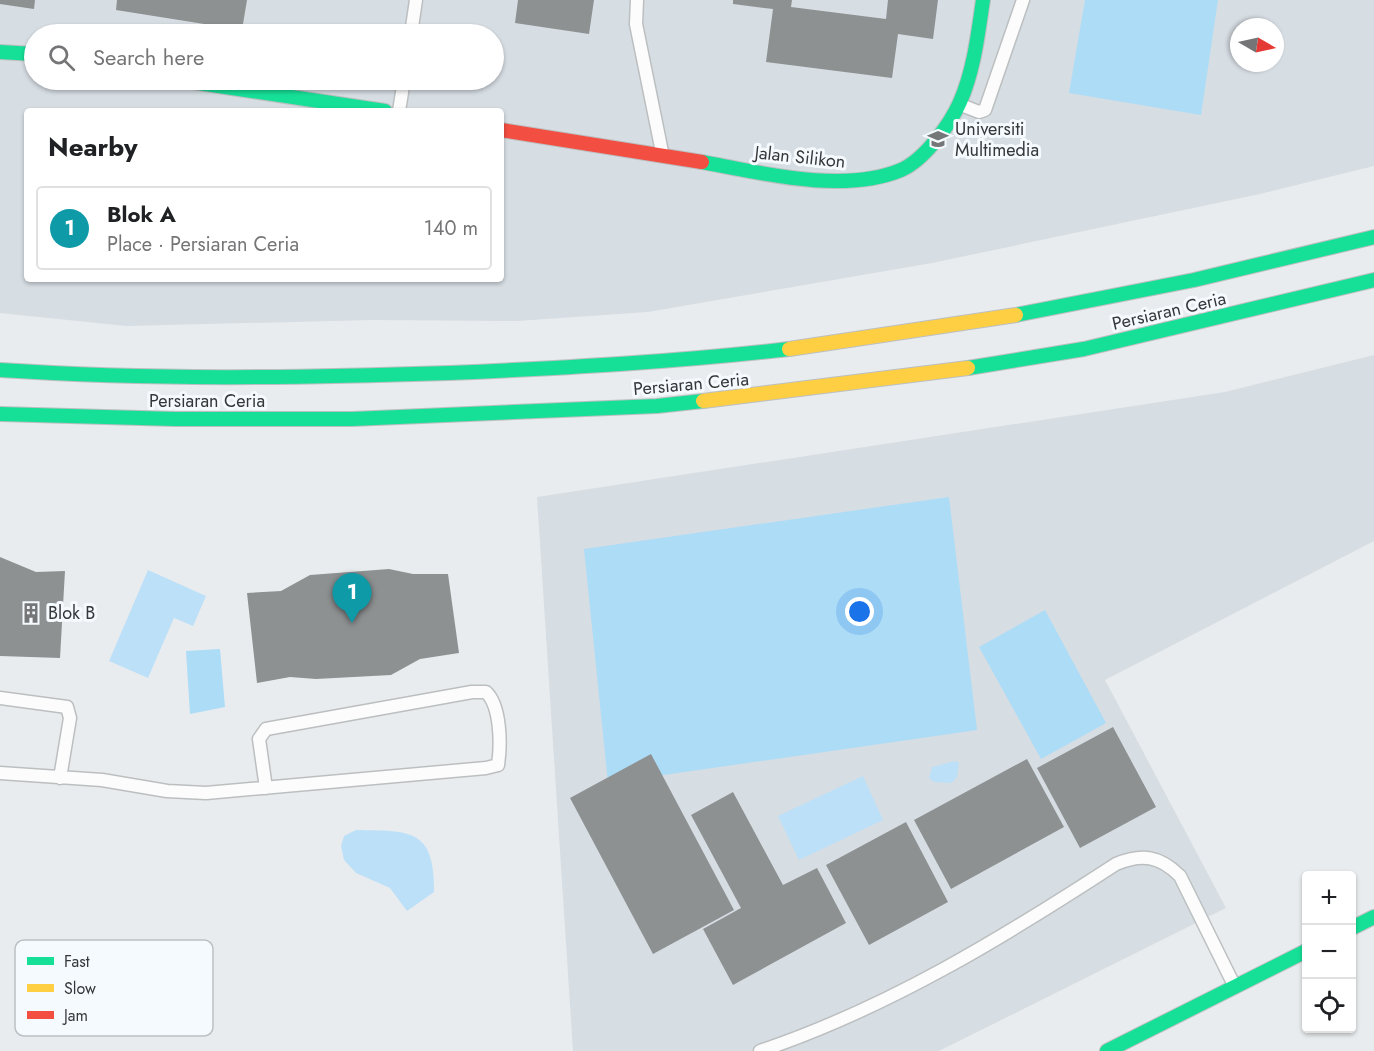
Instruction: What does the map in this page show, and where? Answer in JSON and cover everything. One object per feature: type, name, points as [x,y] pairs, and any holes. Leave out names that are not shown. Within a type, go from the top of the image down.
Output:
[{"type":"street","name":"Jalan Silikon","points":[[504,130],[762,172],[823,180],[869,180],[903,169],[938,140],[960,105],[973,70],[983,0]]},
{"type":"street","points":[[0,52],[24,53]]},
{"type":"street","points":[[245,90],[365,108]]},
{"type":"street","name":"Persiaran Ceria","points":[[0,370],[102,378],[329,377],[645,364],[845,342],[982,320],[1263,267],[1374,237]]},
{"type":"street","name":"Persiaran Ceria","points":[[0,414],[175,419],[352,419],[657,406],[910,377],[1084,349],[1374,280]]},
{"type":"street","points":[[1356,926],[1374,917]]},
{"type":"street","points":[[1107,1051],[1302,953]]},
{"type":"lane","points":[[412,24],[416,0]]},
{"type":"lane","points":[[637,0],[636,24],[662,155]]},
{"type":"lane","points":[[960,105],[979,112],[985,110],[1023,0]]},
{"type":"lane","points":[[399,108],[402,90]]},
{"type":"lane","points":[[0,773],[102,780],[167,791],[206,793],[266,788],[486,768],[498,765],[500,750],[493,699],[486,692],[472,692],[266,729],[259,739],[266,788]]},
{"type":"lane","points":[[0,698],[67,707],[70,718],[60,778]]},
{"type":"lane","points":[[760,1051],[895,994],[1015,930],[1116,864],[1132,857],[1152,857],[1169,865],[1180,876],[1236,987]]},
{"type":"shaded area","name":"Universiti Multimedia","points":[[0,0],[1374,0],[1374,166],[1260,194],[932,263],[648,312],[517,321],[373,320],[126,326],[0,313]]},
{"type":"shaded area","points":[[1085,0],[1218,0],[1201,115],[1069,93]]},
{"type":"shaded area","points":[[1374,355],[1374,541],[1105,680],[1226,908],[939,1051],[573,1051],[537,497],[1225,392]]},
{"type":"shaded area","points":[[949,497],[977,730],[608,783],[584,549]]},
{"type":"shaded area","points":[[148,570],[206,596],[193,626],[174,618],[148,678],[109,661]]},
{"type":"shaded area","points":[[1045,610],[1106,723],[1041,759],[979,647]]},
{"type":"shaded area","points":[[220,649],[225,707],[190,714],[186,651]]},
{"type":"shaded area","points":[[955,761],[959,763],[957,777],[951,783],[934,782],[929,778],[932,767]]},
{"type":"shaded area","points":[[863,776],[883,820],[799,860],[778,816]]},
{"type":"shaded area","points":[[356,830],[391,831],[416,837],[430,855],[434,892],[407,911],[390,888],[356,873],[344,860],[341,846],[344,836]]},
{"type":"building","points":[[0,0],[35,0],[34,9],[0,4]]},
{"type":"building","points":[[117,0],[247,0],[243,24],[204,24],[116,10]]},
{"type":"building","points":[[518,0],[594,0],[589,34],[515,23]]},
{"type":"building","points":[[733,0],[792,0],[791,7],[886,19],[888,0],[938,0],[933,39],[898,34],[892,78],[766,62],[773,9],[733,4]]},
{"type":"building","name":"Blok B","points":[[0,557],[36,572],[65,571],[60,658],[0,656]]},
{"type":"building","points":[[389,569],[413,574],[448,574],[459,653],[420,659],[391,675],[316,679],[290,677],[257,683],[247,593],[281,591],[310,575]]},
{"type":"building","points":[[1113,727],[1156,807],[1080,848],[1037,768]]},
{"type":"building","points":[[651,754],[734,910],[653,954],[570,798]]},
{"type":"building","points":[[1027,759],[1064,827],[951,889],[914,820]]},
{"type":"building","points":[[733,792],[783,885],[817,868],[846,923],[733,985],[703,929],[741,908],[691,815]]},
{"type":"building","points":[[906,822],[948,902],[869,945],[826,865]]},
{"type":"traffic: fast","points":[[702,162],[776,176],[829,181],[879,177],[910,165],[935,141],[950,121],[960,102],[972,65],[983,0]]},
{"type":"traffic: fast","points":[[0,52],[24,53]]},
{"type":"traffic: fast","points":[[245,90],[365,108]]},
{"type":"traffic: fast","points":[[1016,315],[1194,280],[1374,237]]},
{"type":"traffic: fast","points":[[968,368],[1084,349],[1374,280]]},
{"type":"traffic: fast","points":[[0,370],[168,377],[393,375],[619,364],[789,349]]},
{"type":"traffic: fast","points":[[0,414],[175,419],[352,419],[657,406],[703,401]]},
{"type":"traffic: fast","points":[[1356,926],[1374,917]]},
{"type":"traffic: fast","points":[[1107,1051],[1302,953]]},
{"type":"traffic: slow","points":[[789,349],[1016,315]]},
{"type":"traffic: slow","points":[[703,401],[968,368]]},
{"type":"traffic: jam","points":[[504,130],[702,162]]},
{"type":"place","name":"Universiti Multimedia","points":[[938,139]]},
{"type":"place","name":"Blok B","points":[[31,613]]},
{"type":"place","name":"Blok A","points":[[352,623]]}]
